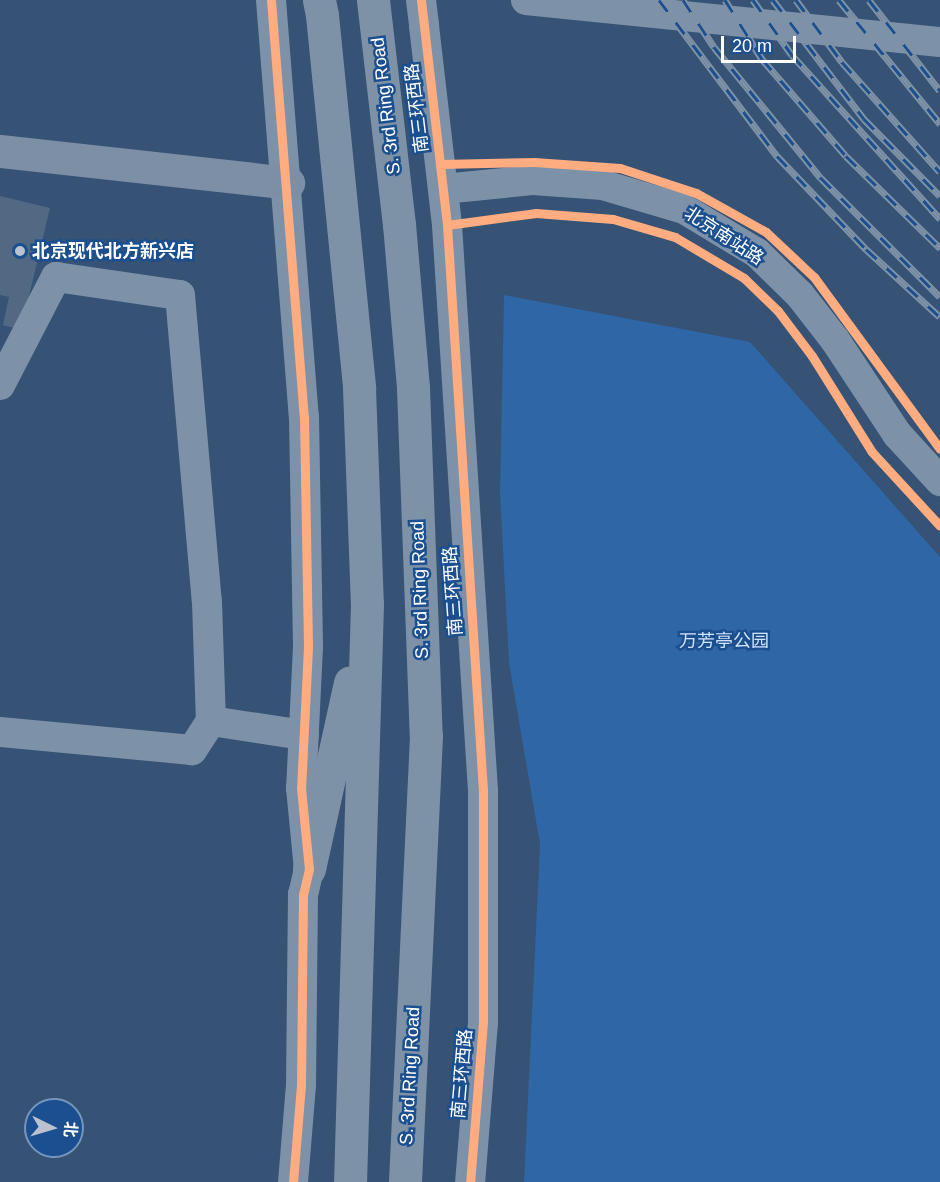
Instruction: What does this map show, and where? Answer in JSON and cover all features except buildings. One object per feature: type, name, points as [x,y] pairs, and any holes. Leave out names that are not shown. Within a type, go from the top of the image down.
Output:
[{"type":"highway","points":[[320,7],[359,388],[368,604],[350,1182]]},
{"type":"highway","name":"S. 3rd Ring Road","points":[[374,10],[399,224],[413,388],[426,736],[405,1182]]},
{"type":"highway","points":[[309,869],[368,604]]},
{"type":"main road","points":[[0,151],[288,183]]},
{"type":"street","points":[[526,0],[940,42]]},
{"type":"street","points":[[272,4],[288,183],[304,417],[308,647],[301,788],[309,869],[303,894],[301,1085],[293,1182]]},
{"type":"street","name":"南三环西路","points":[[423,13],[443,189],[483,791],[483,1022],[470,1182]]},
{"type":"street","name":"北京南站路","points":[[443,189],[533,180],[603,185],[684,209],[757,253],[800,295],[835,340],[897,434],[940,481]]},
{"type":"street","points":[[0,385],[56,277],[180,295],[207,602],[211,721],[192,750],[0,732]]},
{"type":"street","points":[[211,721],[304,735]]},
{"type":"green space","name":"万芳亭公园","points":[[504,295],[750,342],[940,557],[940,1182],[524,1182],[540,844],[509,663],[500,494]]},
{"type":"railway","points":[[659,0],[777,156],[866,249],[940,317]]},
{"type":"railway","points":[[683,0],[714,47],[821,178],[940,297]]},
{"type":"railway","points":[[725,0],[762,59],[846,156],[940,248]]},
{"type":"railway","points":[[753,0],[792,55],[940,219]]},
{"type":"railway","points":[[773,0],[864,119],[940,196]]},
{"type":"railway","points":[[796,0],[842,62],[940,172]]},
{"type":"railway","points":[[839,0],[940,124]]},
{"type":"railway","points":[[869,0],[940,91]]},
{"type":"cycle path","points":[[271,0],[304,417],[308,647],[301,788],[309,869],[303,894],[301,1085],[293,1182]]},
{"type":"cycle path","points":[[421,0],[447,225],[483,791],[483,1022],[470,1182]]},
{"type":"cycle path","points":[[440,164],[534,162],[620,168],[696,193],[766,232],[814,277],[940,449]]},
{"type":"cycle path","points":[[447,225],[536,213],[613,219],[675,237],[744,278],[778,311],[812,356],[872,452],[940,526]]},
{"type":"place","name":"北京现代北方新兴店","points":[[20,251]]}]
